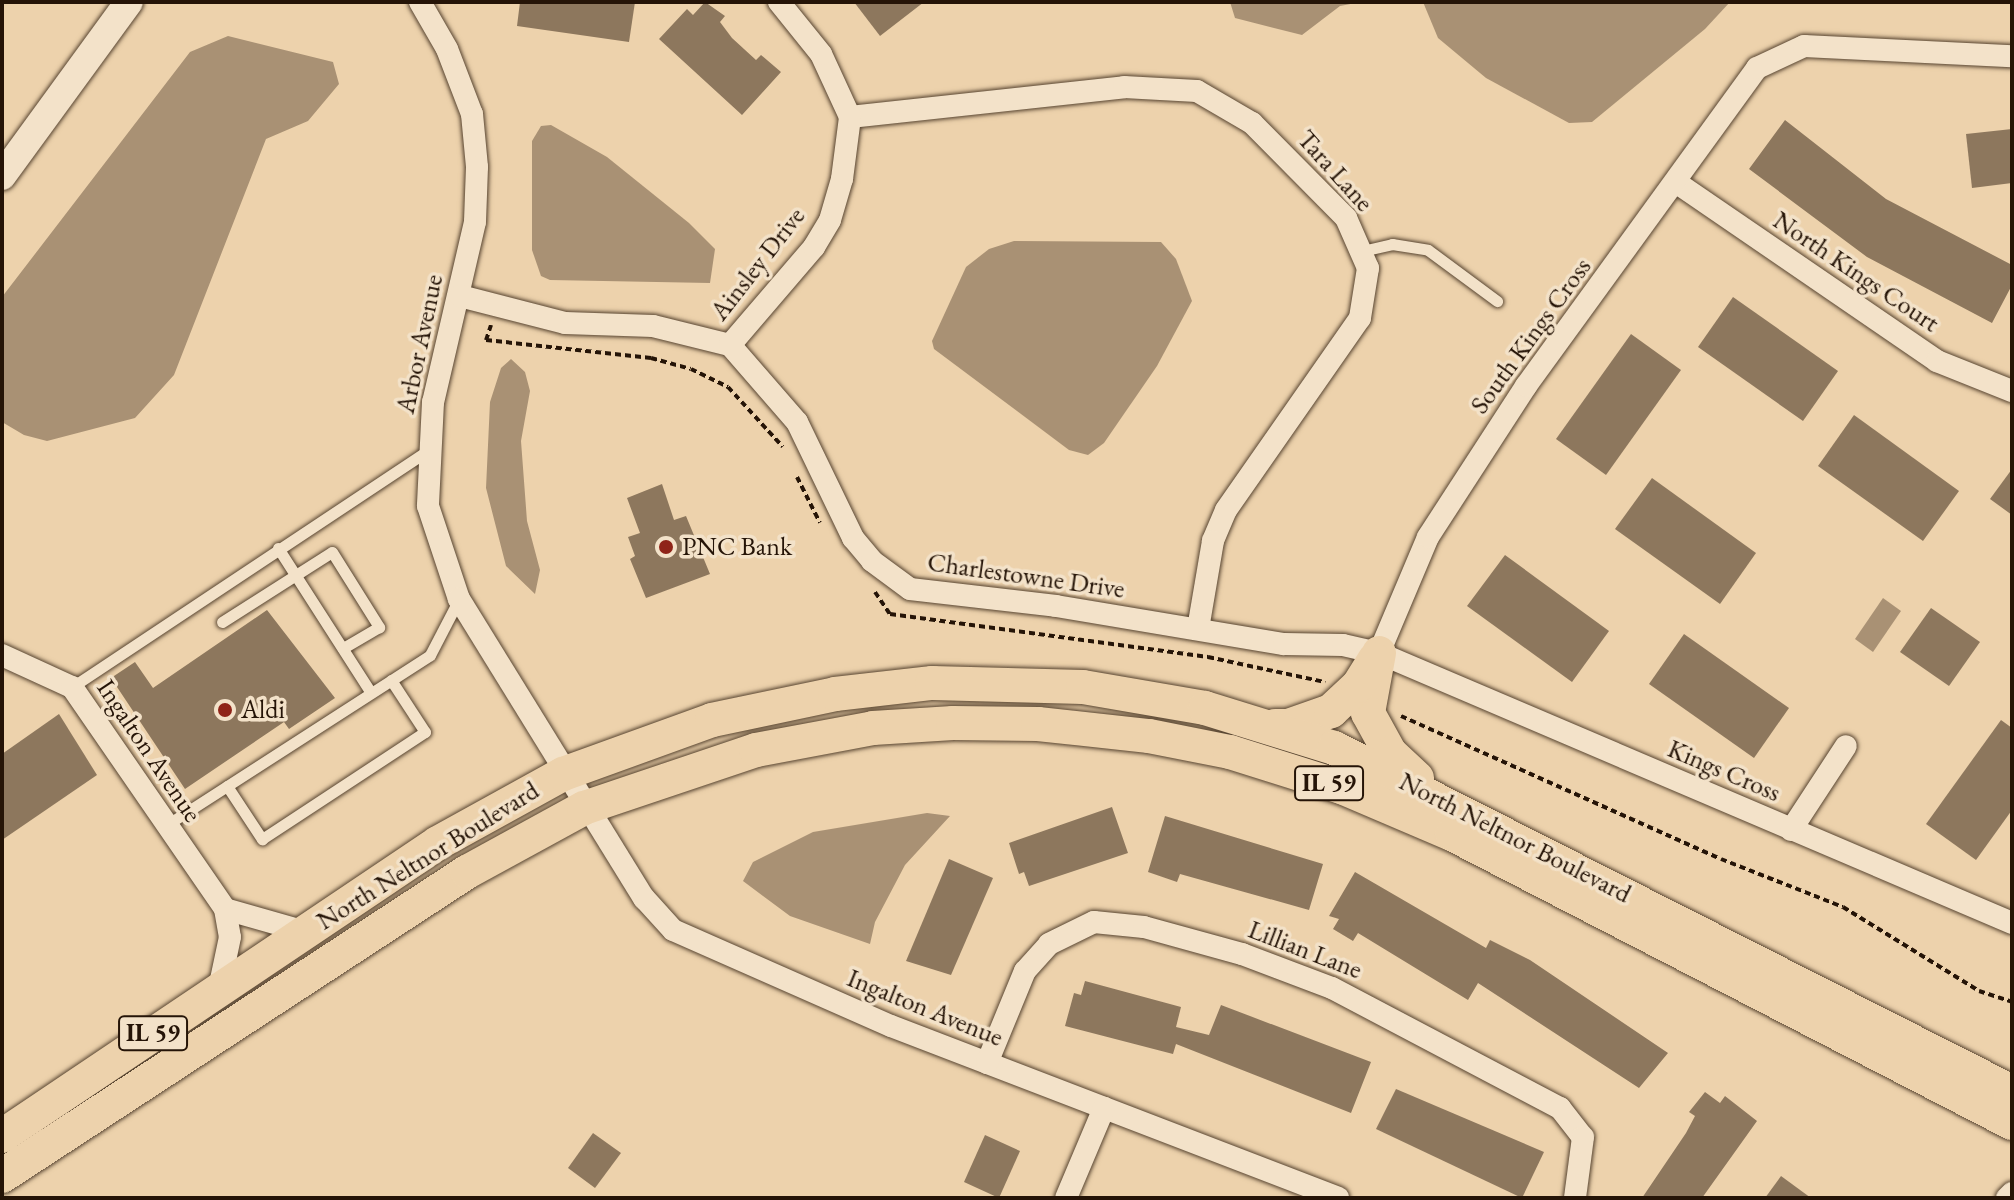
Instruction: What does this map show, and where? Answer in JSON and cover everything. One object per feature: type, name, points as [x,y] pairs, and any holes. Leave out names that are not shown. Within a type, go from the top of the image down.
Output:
[{"type":"main road","points":[[1269,725],[1316,719],[1361,698],[1379,653]]},
{"type":"main road","name":"North Neltnor Boulevard","points":[[2,1136],[438,843],[563,774],[712,720],[835,694],[932,683],[1083,687],[1269,725],[1334,748],[1448,803],[2012,1092]]},
{"type":"main road","points":[[1361,698],[1376,733],[1390,753],[1448,803]]},
{"type":"main road","name":"North Neltnor Boulevard","points":[[2,1176],[467,872],[584,808],[702,765],[873,728],[1038,724],[1149,736],[1230,752],[1344,788],[1452,834],[2012,1123]]},
{"type":"street","points":[[2,176],[129,2]]},
{"type":"street","name":"Arbor Avenue","points":[[420,2],[447,49],[472,114],[475,222],[433,402],[428,506],[459,599],[563,774]]},
{"type":"street","points":[[779,2],[821,54],[850,117]]},
{"type":"street","name":"South Kings Cross","points":[[1379,653],[1428,537],[1526,386],[1677,183],[1757,68],[1804,46],[2012,56]]},
{"type":"street","name":"Tara Lane","points":[[850,117],[1124,87],[1197,91],[1252,123],[1346,218],[1368,268],[1360,318],[1226,510],[1213,541],[1198,629]]},
{"type":"street","name":"Ainsley Drive","points":[[730,345],[814,247],[830,220],[842,179],[850,117]]},
{"type":"street","name":"North Kings Court","points":[[1677,183],[1937,361],[2012,391]]},
{"type":"street","points":[[460,296],[565,323],[653,326],[730,345]]},
{"type":"street","name":"Charlestowne Drive","points":[[730,345],[797,422],[853,538],[872,561],[910,589],[1379,653]]},
{"type":"street","name":"Kings Cross","points":[[1379,653],[2012,923]]},
{"type":"street","name":"Ingalton Avenue","points":[[2,655],[72,687],[225,909]]},
{"type":"street","points":[[1791,830],[1846,746]]},
{"type":"street","name":"Ingalton Avenue","points":[[563,774],[644,898],[673,930],[987,1063],[1338,1198]]},
{"type":"street","points":[[219,989],[230,937],[225,909],[306,932]]},
{"type":"street","name":"Lillian Lane","points":[[987,1063],[1025,971],[1049,944],[1094,922],[1144,927],[1242,954],[1332,988],[1560,1108],[1583,1137],[1575,1198]]},
{"type":"street","points":[[1066,1198],[1104,1108]]},
{"type":"street","points":[[2007,1198],[2012,1193]]},
{"type":"lane","points":[[1362,251],[1392,244],[1428,250],[1497,301]]},
{"type":"lane","points":[[72,687],[429,450]]},
{"type":"lane","points":[[278,548],[371,693]]},
{"type":"lane","points":[[222,622],[332,552],[379,627],[343,648]]},
{"type":"lane","points":[[165,826],[430,655],[459,599]]},
{"type":"lane","points":[[227,786],[262,839],[425,732],[391,680]]},
{"type":"path","points":[[486,340],[651,358],[691,369],[728,387],[785,450]]},
{"type":"path","points":[[791,462],[812,514],[829,534]]},
{"type":"path","points":[[872,589],[890,614],[1208,657],[1294,672],[1361,698],[1721,859],[1843,907],[1979,991],[2012,1002]]},
{"type":"shaded area","points":[[1230,2],[1361,2],[1340,6],[1302,35],[1235,18]]},
{"type":"shaded area","points":[[1423,2],[1730,2],[1705,29],[1592,122],[1569,123],[1486,78],[1438,38]]},
{"type":"shaded area","points":[[228,36],[333,62],[339,84],[308,121],[266,139],[174,375],[135,418],[47,441],[24,435],[2,422],[2,297],[190,52]]},
{"type":"shaded area","points":[[551,125],[607,157],[689,223],[715,249],[710,283],[550,280],[541,276],[532,250],[532,141],[541,126]]},
{"type":"shaded area","points":[[1014,241],[1161,242],[1176,259],[1192,301],[1157,366],[1104,443],[1088,455],[1069,450],[934,349],[932,341],[966,267],[989,249]]},
{"type":"shaded area","points":[[511,359],[525,372],[530,391],[521,441],[527,521],[540,570],[535,594],[506,566],[486,488],[490,402],[501,368]]},
{"type":"shaded area","points":[[1883,598],[1901,611],[1873,652],[1855,639]]},
{"type":"shaded area","points":[[927,813],[950,816],[905,865],[875,922],[870,944],[790,916],[743,881],[753,862],[813,832]]},
{"type":"building","points":[[520,2],[635,2],[629,42],[517,26]]},
{"type":"building","points":[[705,2],[725,16],[720,22],[732,38],[756,60],[761,55],[781,72],[742,115],[659,39],[687,9],[693,15]]},
{"type":"building","points":[[854,2],[924,2],[880,36]]},
{"type":"building","points":[[1785,120],[1886,199],[2012,265],[2012,285],[1992,323],[1867,257],[1749,169]]},
{"type":"building","points":[[2012,129],[2012,183],[1972,188],[1966,134]]},
{"type":"building","points":[[1733,297],[1838,371],[1803,421],[1698,347]]},
{"type":"building","points":[[1631,334],[1681,370],[1606,475],[1556,439]]},
{"type":"building","points":[[1854,415],[1959,491],[1923,541],[1818,466]]},
{"type":"building","points":[[2012,469],[2012,515],[1990,499]]},
{"type":"building","points":[[1652,478],[1756,553],[1720,604],[1615,529]]},
{"type":"building","name":"PNC Bank","points":[[662,484],[674,520],[686,516],[710,574],[646,598],[630,559],[635,556],[628,537],[640,533],[627,498]]},
{"type":"building","points":[[1505,555],[1609,631],[1572,682],[1467,606]]},
{"type":"building","points":[[1931,608],[1980,642],[1949,686],[1900,652]]},
{"type":"building","name":"Aldi","points":[[267,610],[335,698],[289,729],[284,722],[185,789],[111,678],[135,662],[153,688]]},
{"type":"building","points":[[1684,634],[1789,708],[1754,758],[1649,684]]},
{"type":"building","points":[[59,714],[97,775],[2,840],[2,754]]},
{"type":"building","points":[[2001,720],[2012,728],[2012,810],[1976,860],[1926,824]]},
{"type":"building","points":[[1112,807],[1128,853],[1029,886],[1024,872],[1019,874],[1009,843]]},
{"type":"building","points":[[1165,816],[1323,864],[1309,910],[1180,874],[1177,882],[1148,872]]},
{"type":"building","points":[[949,859],[993,878],[951,975],[906,961]]},
{"type":"building","points":[[1355,872],[1486,948],[1490,940],[1530,960],[1668,1053],[1639,1088],[1478,983],[1468,1000],[1358,933],[1353,941],[1333,929],[1339,919],[1329,916]]},
{"type":"building","points":[[1085,981],[1181,1007],[1176,1027],[1209,1035],[1221,1005],[1371,1062],[1351,1113],[1176,1044],[1173,1054],[1065,1026],[1074,993],[1081,995]]},
{"type":"building","points":[[1396,1089],[1544,1152],[1522,1198],[1376,1129]]},
{"type":"building","points":[[1705,1092],[1720,1103],[1725,1096],[1757,1121],[1702,1198],[1642,1198],[1686,1133],[1695,1116],[1689,1112]]},
{"type":"building","points":[[593,1133],[621,1153],[595,1188],[568,1168]]},
{"type":"building","points":[[985,1135],[1020,1151],[999,1198],[964,1182]]},
{"type":"building","points":[[1781,1176],[1811,1198],[1765,1198]]},
{"type":"place","name":"PNC Bank","points":[[666,547]]},
{"type":"place","name":"Aldi","points":[[225,710]]}]
